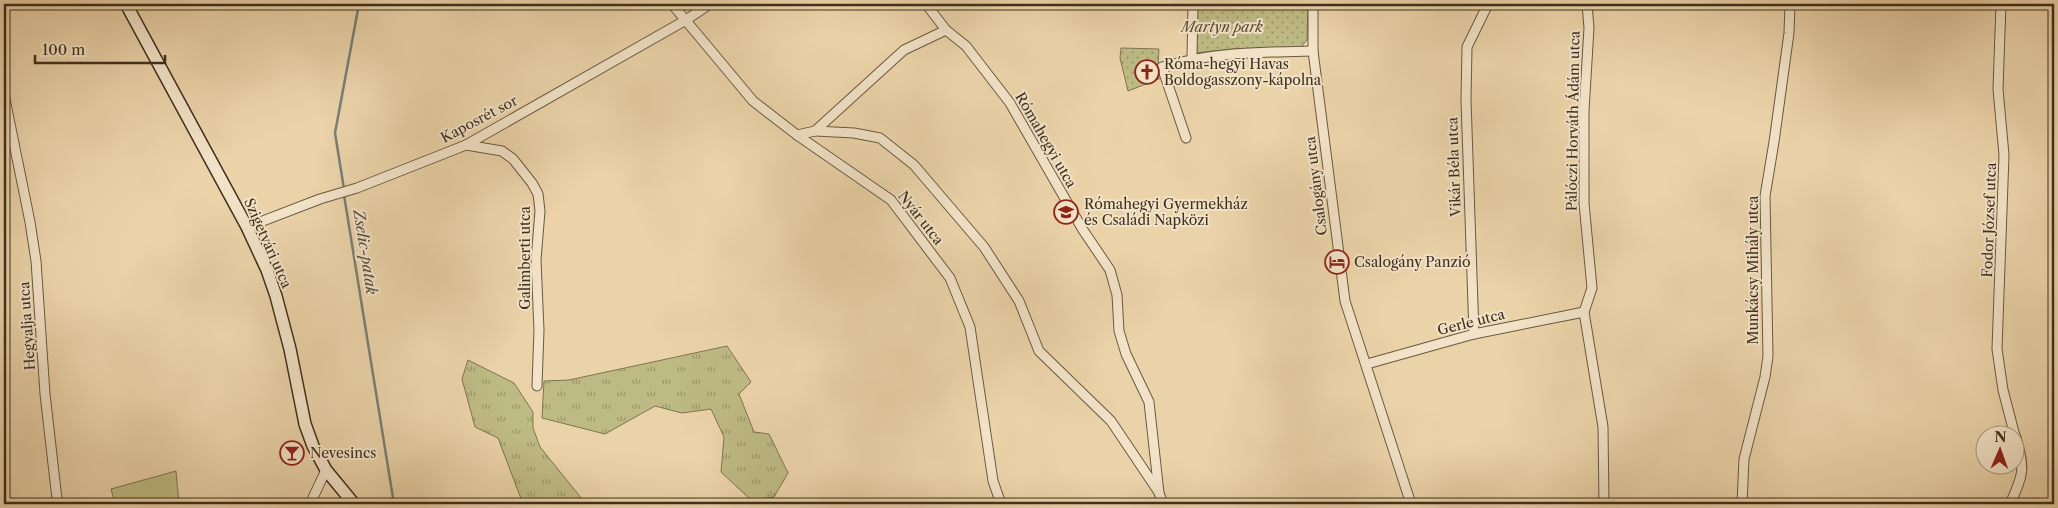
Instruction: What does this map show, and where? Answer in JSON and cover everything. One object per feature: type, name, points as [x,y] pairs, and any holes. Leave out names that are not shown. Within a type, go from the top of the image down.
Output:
[{"type":"street","name":"Szigetvári utca","points":[[126,4],[246,227],[267,270],[290,348],[305,424],[313,446],[326,470],[354,504]]},
{"type":"street","name":"Nyár utca","points":[[672,4],[753,101],[797,135],[891,200],[950,278],[970,328],[993,481],[1001,504]]},
{"type":"street","name":"Kaposrét sor","points":[[246,227],[352,190],[466,145],[686,20],[710,4]]},
{"type":"street","name":"Rómahegyi utca","points":[[926,4],[946,30],[966,46],[1010,103],[1083,230],[1110,270],[1117,295],[1119,331],[1126,354],[1148,402],[1159,493],[1163,504]]},
{"type":"street","points":[[1192,58],[1193,4]]},
{"type":"street","name":"Csalogány utca","points":[[1313,4],[1313,50],[1345,301],[1411,504]]},
{"type":"street","name":"Vikár Béla utca","points":[[1474,334],[1466,100],[1467,47],[1488,4]]},
{"type":"street","name":"Pálóczi Horváth Ádám utca","points":[[1587,4],[1589,28],[1584,111],[1584,203],[1592,288],[1584,312],[1603,427],[1604,504]]},
{"type":"street","name":"Munkácsy Mihály utca","points":[[1742,504],[1744,459],[1768,356],[1765,196],[1789,33],[1790,4]]},
{"type":"street","name":"Fodor József utca","points":[[2001,4],[1998,89],[2004,155],[1997,349],[2003,390],[2012,426]]},
{"type":"street","points":[[815,131],[904,50],[946,30]]},
{"type":"street","points":[[1186,138],[1162,67],[1192,58],[1240,53],[1313,50]]},
{"type":"street","name":"Hegyalja utca","points":[[4,94],[36,260],[45,394],[57,499]]},
{"type":"street","points":[[797,135],[815,131],[854,133],[880,138],[914,165],[984,247],[1019,301],[1039,351],[1111,421],[1159,493]]},
{"type":"street","name":"Galimberti utca","points":[[466,145],[502,150],[532,183],[538,194],[540,211],[536,260],[539,330],[537,386]]},
{"type":"street","name":"Gerle utca","points":[[1367,364],[1474,334],[1584,312]]},
{"type":"street","points":[[310,504],[326,470]]},
{"type":"street","name":"Fodor József utca","points":[[2010,504],[2021,476]]},
{"type":"green space","name":"Martyn park","points":[[1197,4],[1308,4],[1307,40],[1301,47],[1233,49],[1195,53]]},
{"type":"green space","points":[[1121,48],[1159,49],[1158,65],[1161,78],[1128,91],[1120,58]]},
{"type":"green space","points":[[727,346],[751,382],[739,394],[754,432],[769,434],[788,473],[774,497],[751,500],[721,472],[724,437],[711,409],[682,413],[655,406],[605,434],[542,418],[544,381],[569,380]]},
{"type":"green space","points":[[468,360],[514,383],[533,412],[533,428],[540,447],[586,504],[523,504],[498,438],[475,427],[462,379]]},
{"type":"green space","points":[[176,471],[179,504],[115,504],[111,489]]},
{"type":"waterway","name":"Zselic-patak","points":[[344,189],[335,133],[359,4]]},
{"type":"waterway","name":"Zselic-patak","points":[[344,195],[394,504]]},
{"type":"place","name":"Róma-hegyi Havas Boldogasszony-kápolna","points":[[1147,72]]},
{"type":"place","name":"Rómahegyi Gyermekház és Családi Napközi","points":[[1066,212]]},
{"type":"place","name":"Csalogány Panzió","points":[[1337,262]]},
{"type":"place","name":"Nevesincs","points":[[292,453]]}]
